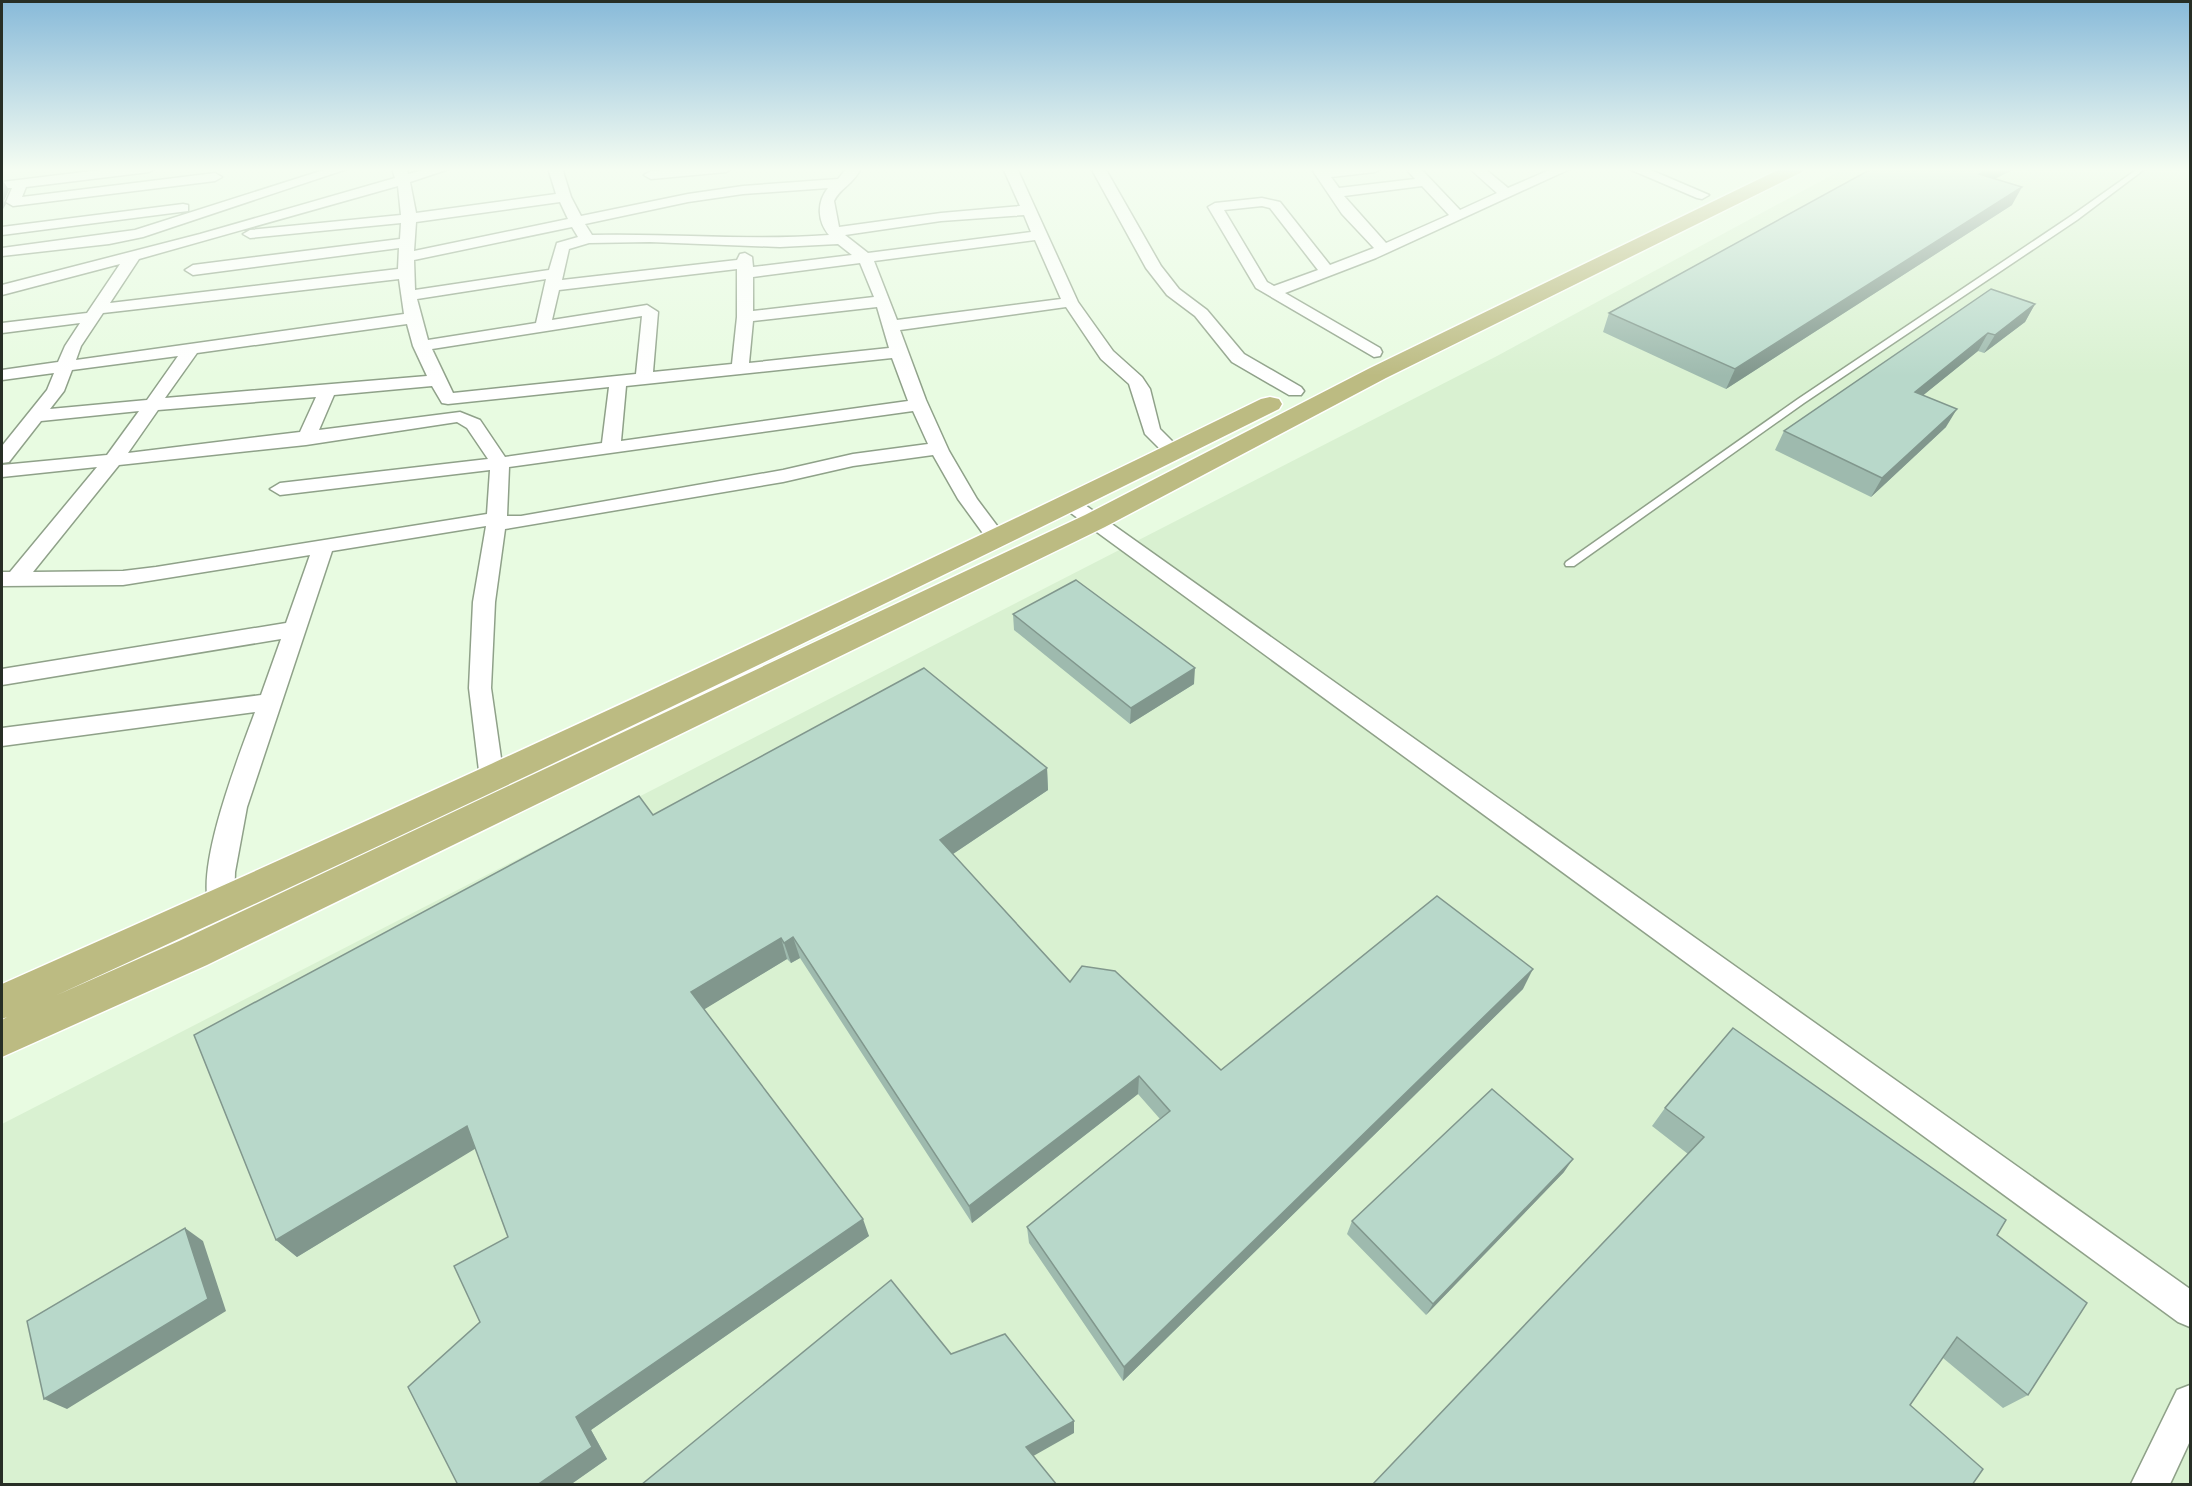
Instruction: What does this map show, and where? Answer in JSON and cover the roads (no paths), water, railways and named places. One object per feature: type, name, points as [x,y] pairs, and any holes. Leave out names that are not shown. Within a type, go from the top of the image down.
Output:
[{"type":"main road","points":[[2,1002],[492,779],[1071,504],[1374,352],[1614,237]]},
{"type":"main road","points":[[2,1039],[204,948],[1095,521],[1378,373],[1655,237]]},
{"type":"street","points":[[2,252],[122,237]]},
{"type":"street","points":[[141,237],[153,251]]},
{"type":"street","points":[[2,290],[209,237]]},
{"type":"street","points":[[213,237],[183,284],[175,303],[497,237]]},
{"type":"street","points":[[409,237],[408,296],[421,346],[437,380],[460,417],[474,424],[500,463],[497,518],[484,602],[480,688],[492,779]]},
{"type":"street","points":[[543,326],[562,246],[589,239],[650,238],[780,243],[820,237]]},
{"type":"street","points":[[839,237],[865,257],[884,301],[899,352],[919,405],[979,519],[997,539]]},
{"type":"street","points":[[408,296],[554,280],[745,269],[1021,237]]},
{"type":"street","points":[[1041,237],[1070,302],[1107,355],[1136,381],[1141,389],[1151,430],[1159,441],[1174,452]]},
{"type":"street","points":[[1137,237],[1154,268],[1173,292],[1201,313],[1238,358],[1295,391]]},
{"type":"street","points":[[1232,237],[1255,279],[1374,352]]},
{"type":"street","points":[[1300,237],[1327,272]]},
{"type":"street","points":[[1373,237],[1383,249]]},
{"type":"street","points":[[1273,292],[1408,237]]},
{"type":"street","points":[[740,368],[745,317],[744,242]]},
{"type":"street","points":[[2,458],[56,391],[74,346],[133,256]]},
{"type":"street","points":[[2,328],[95,313],[183,284],[407,257]]},
{"type":"street","points":[[745,317],[884,301]]},
{"type":"street","points":[[892,326],[1070,302]]},
{"type":"street","points":[[421,346],[648,310],[644,379]]},
{"type":"street","points":[[2,375],[413,318]]},
{"type":"street","points":[[9,579],[112,462],[192,348]]},
{"type":"street","points":[[448,399],[899,352]]},
{"type":"street","points":[[37,416],[153,402],[327,391],[437,380]]},
{"type":"street","points":[[611,447],[618,382]]},
{"type":"street","points":[[306,438],[327,391]]},
{"type":"street","points":[[280,489],[500,463],[919,405]]},
{"type":"street","points":[[2,471],[112,462],[460,417]]},
{"type":"street","points":[[9,579],[145,576],[497,518],[505,523],[521,522],[783,476],[853,460],[940,448]]},
{"type":"street","points":[[1071,504],[2190,1310]]},
{"type":"street","points":[[221,903],[222,872],[234,807],[323,547]]},
{"type":"street","points":[[2,677],[296,629]]},
{"type":"street","points":[[2,737],[271,702]]},
{"type":"street","points":[[2150,1485],[2190,1403]]},
{"type":"lane","points":[[1570,564],[1801,401],[2045,237]]}]
